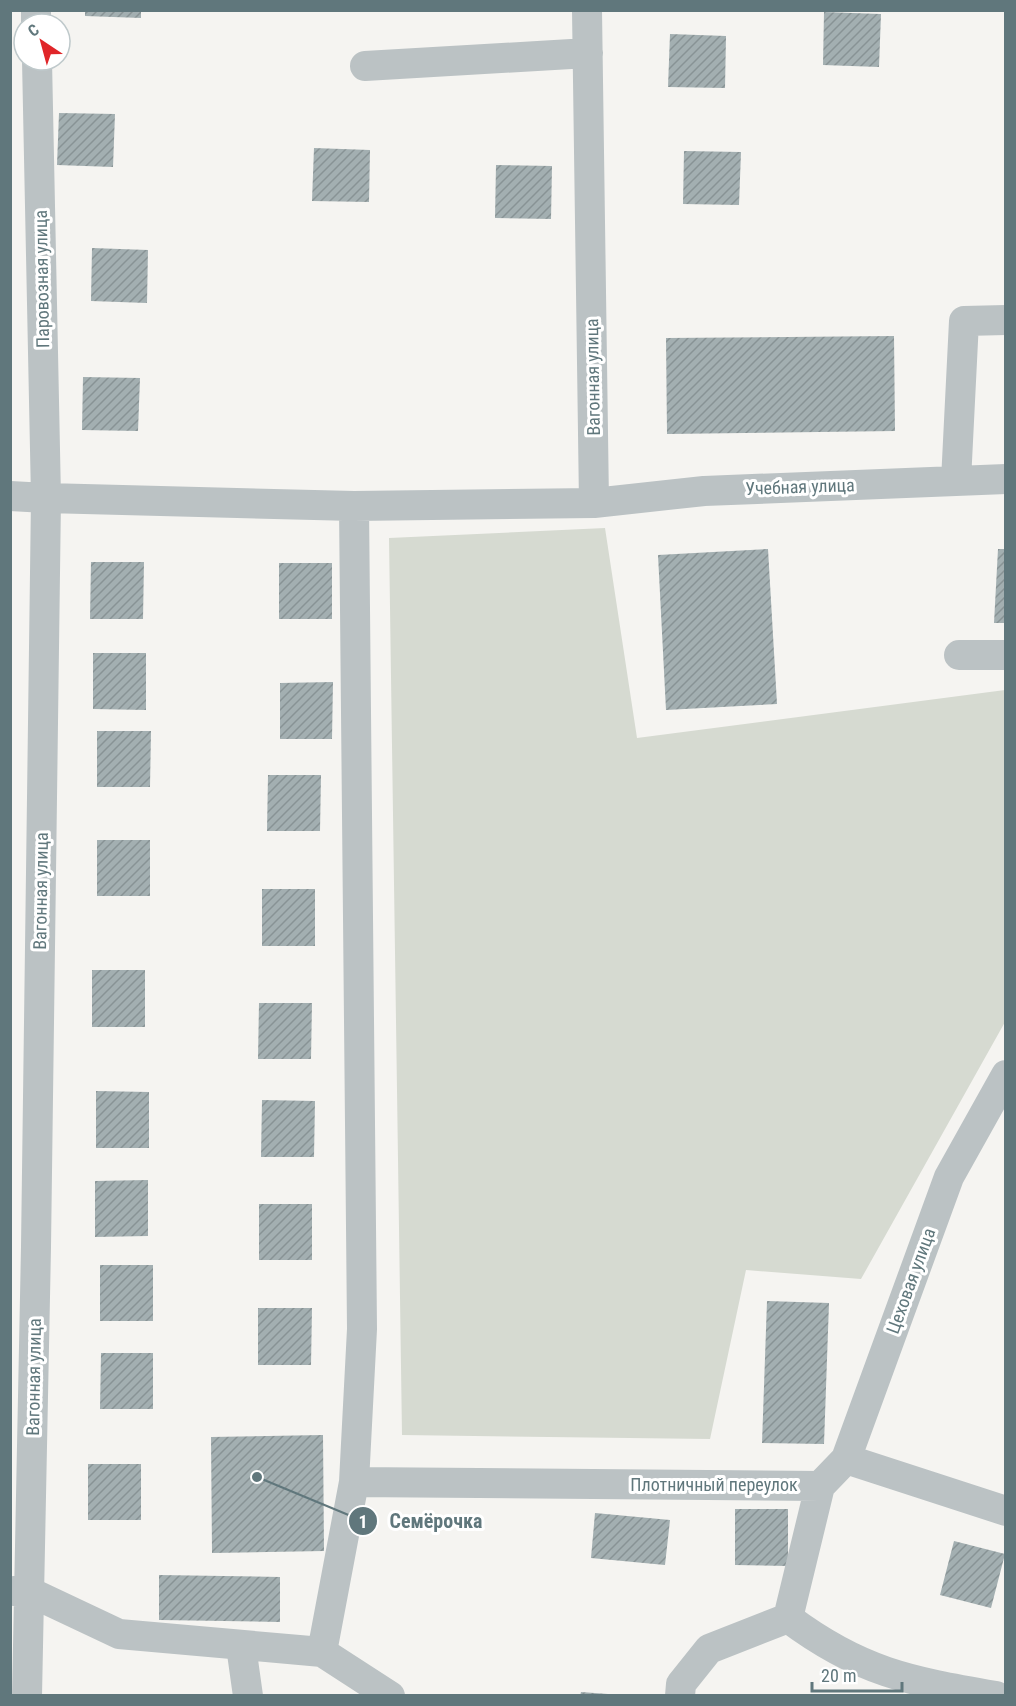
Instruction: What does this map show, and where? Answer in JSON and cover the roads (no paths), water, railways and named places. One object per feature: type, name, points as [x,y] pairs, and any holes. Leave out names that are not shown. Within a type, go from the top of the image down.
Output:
[{"type":"street","name":"Вагонная улица","points":[[587,10],[594,503]]},
{"type":"street","points":[[364,66],[588,53]]},
{"type":"street","name":"Паровозная улица","points":[[37,72],[46,498]]},
{"type":"street","points":[[956,481],[964,321],[1005,320]]},
{"type":"street","name":"Учебная улица","points":[[594,503],[704,491],[1005,479]]},
{"type":"street","points":[[10,496],[354,506],[594,503]]},
{"type":"street","name":"Вагонная улица","points":[[20,1591],[46,498]]},
{"type":"street","points":[[322,1652],[354,1482],[362,1329],[354,506]]},
{"type":"street","points":[[959,655],[1005,655]]},
{"type":"street","name":"Цеховая улица","points":[[820,1486],[846,1458],[949,1177],[1005,1075]]},
{"type":"street","points":[[846,1458],[1005,1511]]},
{"type":"street","name":"Плотничный переулок","points":[[354,1482],[820,1486],[788,1618]]},
{"type":"street","points":[[27,1695],[20,1591],[118,1634],[322,1652],[390,1695]]},
{"type":"street","points":[[680,1695],[681,1684],[709,1649],[788,1618],[872,1682],[922,1683],[996,1695]]},
{"type":"street","points":[[241,1646],[248,1695]]},
{"type":"place","name":"Семёрочка","points":[[257,1477]]}]
